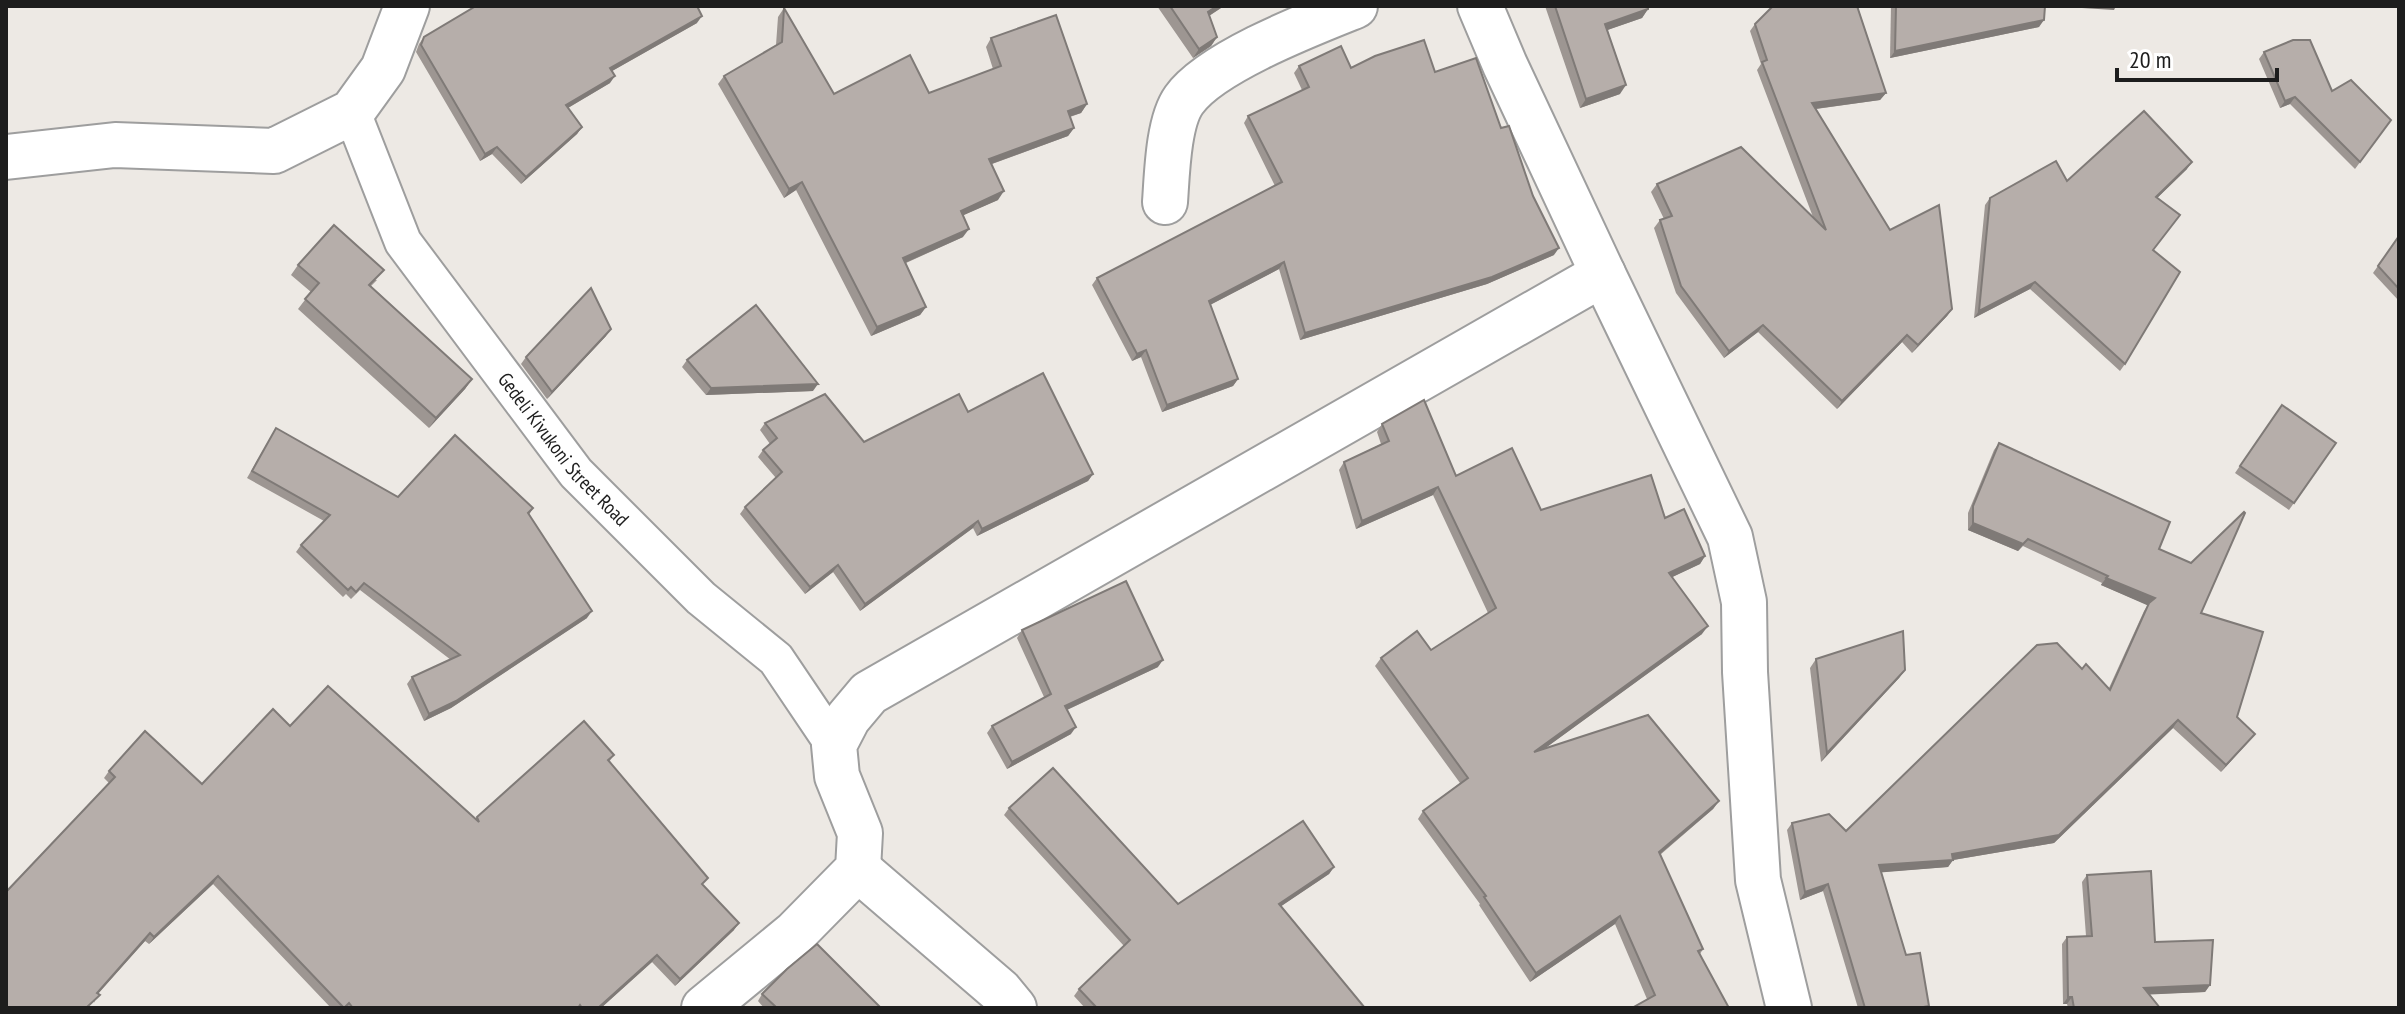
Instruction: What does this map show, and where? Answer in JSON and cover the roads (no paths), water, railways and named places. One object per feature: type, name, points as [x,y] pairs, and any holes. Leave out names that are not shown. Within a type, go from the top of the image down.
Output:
[{"type":"street","points":[[6,157],[115,145],[274,151],[352,112],[383,69],[407,6]]},
{"type":"street","points":[[1165,202],[1171,135],[1182,101],[1216,70],[1355,6]]},
{"type":"street","points":[[1480,6],[1603,274],[1730,537],[1744,602],[1745,672],[1758,880],[1789,1008]]},
{"type":"street","name":"Gedeli Kivukoni Street Road","points":[[352,112],[403,242],[576,473],[701,598],[776,659],[834,745]]},
{"type":"street","points":[[704,1008],[795,933],[858,869],[860,833],[837,776],[834,745],[848,718],[869,693],[1603,274]]},
{"type":"street","points":[[858,869],[1000,991],[1014,1008]]}]
